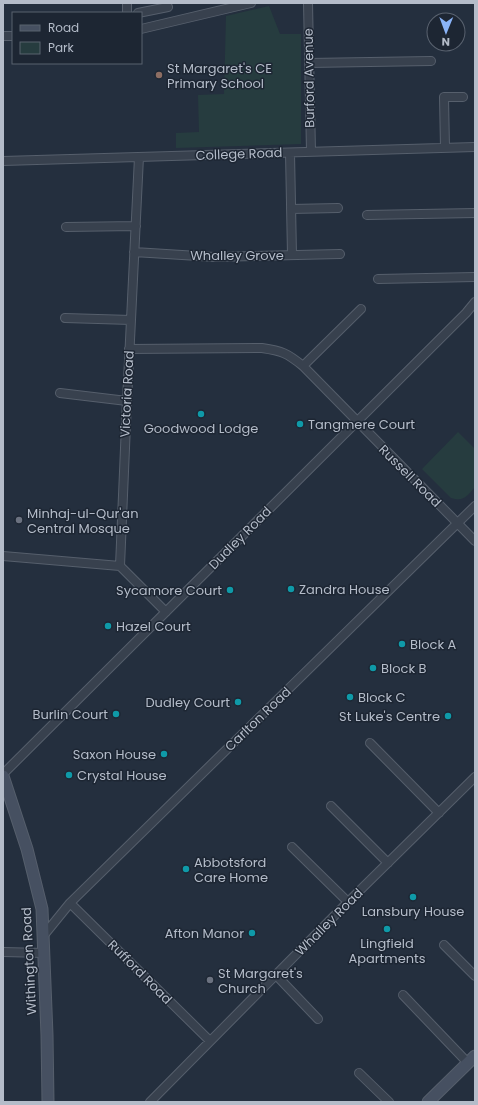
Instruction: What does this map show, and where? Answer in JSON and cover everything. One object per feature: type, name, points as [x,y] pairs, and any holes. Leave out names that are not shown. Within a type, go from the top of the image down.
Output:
[{"type":"street","points":[[142,29],[251,3]]},
{"type":"street","name":"Burford Avenue","points":[[308,3],[311,152]]},
{"type":"street","points":[[142,12],[168,7]]},
{"type":"street","points":[[309,62],[431,61]]},
{"type":"street","points":[[445,148],[444,97],[463,97]]},
{"type":"street","name":"College Road","points":[[3,161],[475,147]]},
{"type":"street","points":[[290,153],[292,255]]},
{"type":"street","name":"Victoria Road","points":[[120,566],[139,157]]},
{"type":"street","points":[[291,209],[338,208]]},
{"type":"street","points":[[367,215],[475,213]]},
{"type":"street","points":[[66,227],[136,226]]},
{"type":"street","name":"Whalley Grove","points":[[134,252],[214,256],[340,254]]},
{"type":"street","points":[[378,279],[475,277]]},
{"type":"street","name":"Dudley Road","points":[[3,775],[466,313],[475,302]]},
{"type":"street","points":[[303,366],[360,309]]},
{"type":"street","points":[[65,318],[131,320]]},
{"type":"street","name":"Russell Road","points":[[130,349],[262,348],[285,353],[303,366],[475,541]]},
{"type":"street","points":[[60,393],[127,401]]},
{"type":"street","name":"Carlton Road","points":[[44,935],[70,903],[475,506]]},
{"type":"street","points":[[3,556],[120,566],[166,612]]},
{"type":"street","points":[[370,743],[439,813]]},
{"type":"street","name":"Withington Road","points":[[3,775],[27,849],[42,909],[48,1102]]},
{"type":"street","name":"Whalley Road","points":[[150,1102],[348,902],[475,777]]},
{"type":"street","points":[[331,806],[388,863]]},
{"type":"street","points":[[292,847],[348,902]]},
{"type":"street","name":"Rufford Road","points":[[70,903],[210,1041]]},
{"type":"street","points":[[444,945],[475,976]]},
{"type":"street","points":[[3,952],[44,953]]},
{"type":"street","points":[[276,975],[318,1019]]},
{"type":"street","points":[[403,995],[473,1060],[428,1102]]},
{"type":"street","points":[[359,1073],[389,1102]]},
{"type":"green space","points":[[269,6],[280,34],[301,34],[301,144],[176,148],[176,133],[199,132],[198,95],[224,94],[226,16]]},
{"type":"green space","points":[[458,432],[475,449],[475,487],[462,499],[451,498],[422,469]]},
{"type":"place","name":"St Margaret's CE Primary School","points":[[159,75]]},
{"type":"place","name":"Goodwood Lodge","points":[[201,414]]},
{"type":"place","name":"Tangmere Court","points":[[300,424]]},
{"type":"place","name":"Minhaj-ul-Qur'an Central Mosque","points":[[19,520]]},
{"type":"place","name":"Zandra House","points":[[291,589]]},
{"type":"place","name":"Sycamore Court","points":[[230,590]]},
{"type":"place","name":"Hazel Court","points":[[108,626]]},
{"type":"place","name":"Block A","points":[[402,644]]},
{"type":"place","name":"Block B","points":[[373,668]]},
{"type":"place","name":"Block C","points":[[350,697]]},
{"type":"place","name":"Dudley Court","points":[[238,702]]},
{"type":"place","name":"Burlin Court","points":[[116,714]]},
{"type":"place","name":"St Luke's Centre","points":[[448,716]]},
{"type":"place","name":"Saxon House","points":[[164,754]]},
{"type":"place","name":"Crystal House","points":[[69,775]]},
{"type":"place","name":"Abbotsford Care Home","points":[[186,869]]},
{"type":"place","name":"Lansbury House","points":[[413,897]]},
{"type":"place","name":"Lingfield Apartments","points":[[387,929]]},
{"type":"place","name":"Afton Manor","points":[[252,933]]},
{"type":"place","name":"St Margaret's Church","points":[[210,980]]}]
